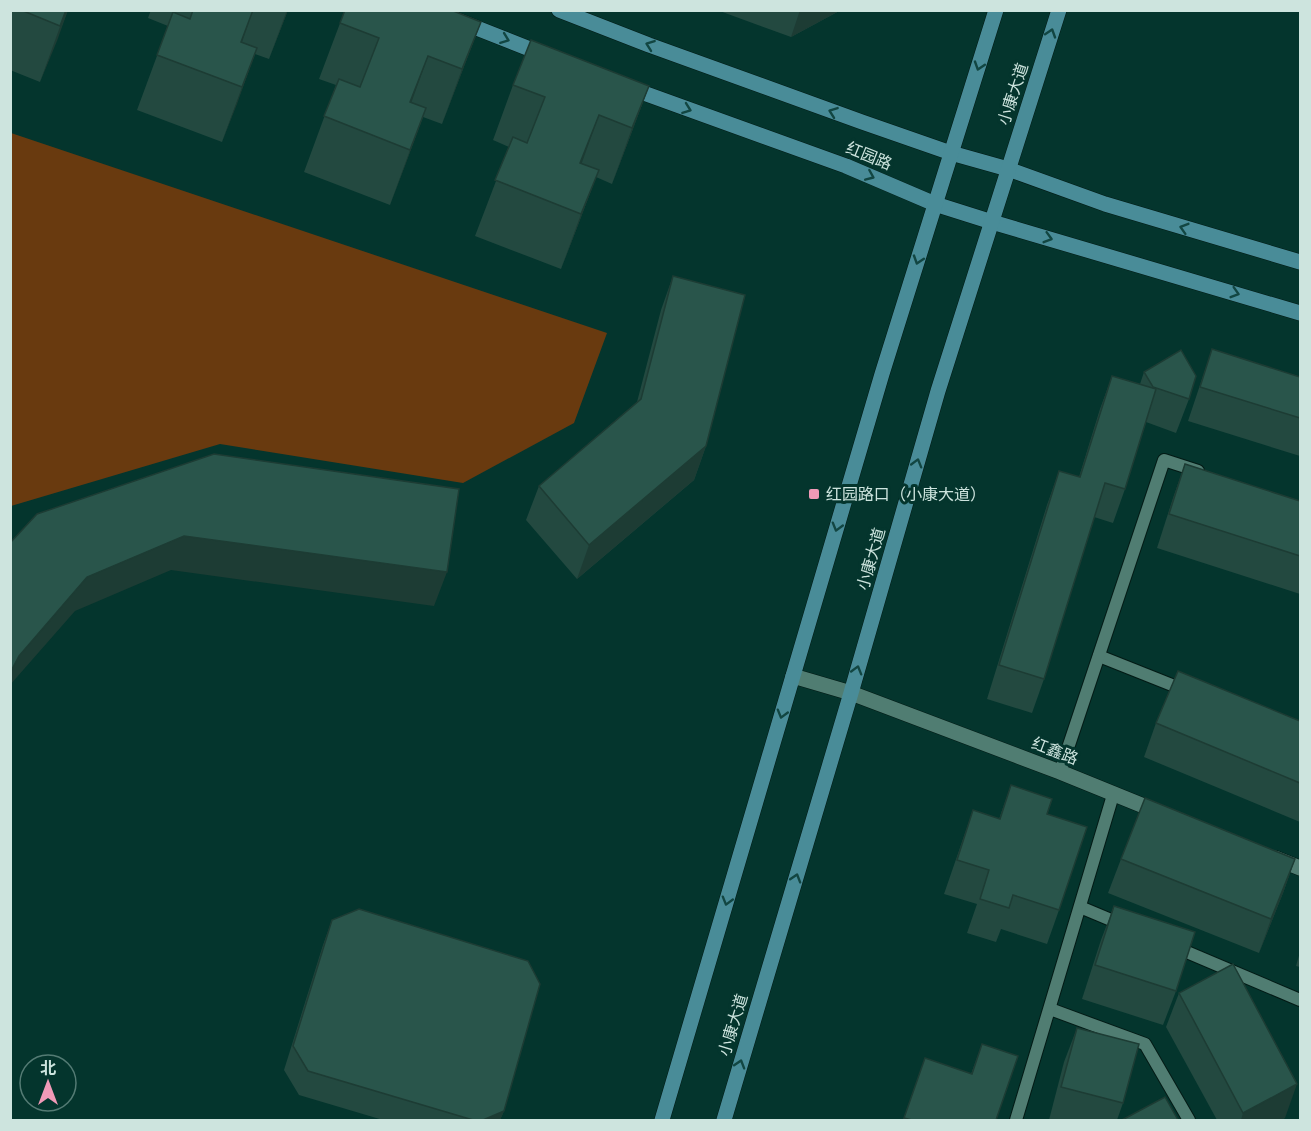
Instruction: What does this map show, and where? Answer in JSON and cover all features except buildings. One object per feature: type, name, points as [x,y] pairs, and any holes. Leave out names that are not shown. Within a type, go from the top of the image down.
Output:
[{"type":"main road","points":[[431,10],[554,58]]},
{"type":"main road","name":"红园路","points":[[559,10],[649,45],[951,153],[1008,169],[1105,204],[1300,262]]},
{"type":"main road","points":[[662,1120],[882,374],[996,10]]},
{"type":"main road","name":"小康大道","points":[[724,1120],[938,391],[1059,10]]},
{"type":"main road","name":"红园路","points":[[609,80],[846,166],[935,204],[1300,313]]},
{"type":"street","name":"红鑫路","points":[[793,676],[850,693],[1060,772],[1179,820]]},
{"type":"street","points":[[1256,850],[1300,868]]},
{"type":"lane","points":[[1060,772],[1164,460],[1209,475]]},
{"type":"lane","points":[[1099,656],[1194,694]]},
{"type":"lane","points":[[1016,1120],[1113,795]]},
{"type":"lane","points":[[1080,907],[1135,930]]},
{"type":"lane","points":[[1168,944],[1300,1000]]},
{"type":"lane","points":[[1050,1009],[1145,1044],[1190,1120]]},
{"type":"shaded area","points":[[11,133],[607,333],[574,423],[463,483],[220,444],[11,506]]},
{"type":"place","name":"红园路口（小康大道）","points":[[814,494]]}]
